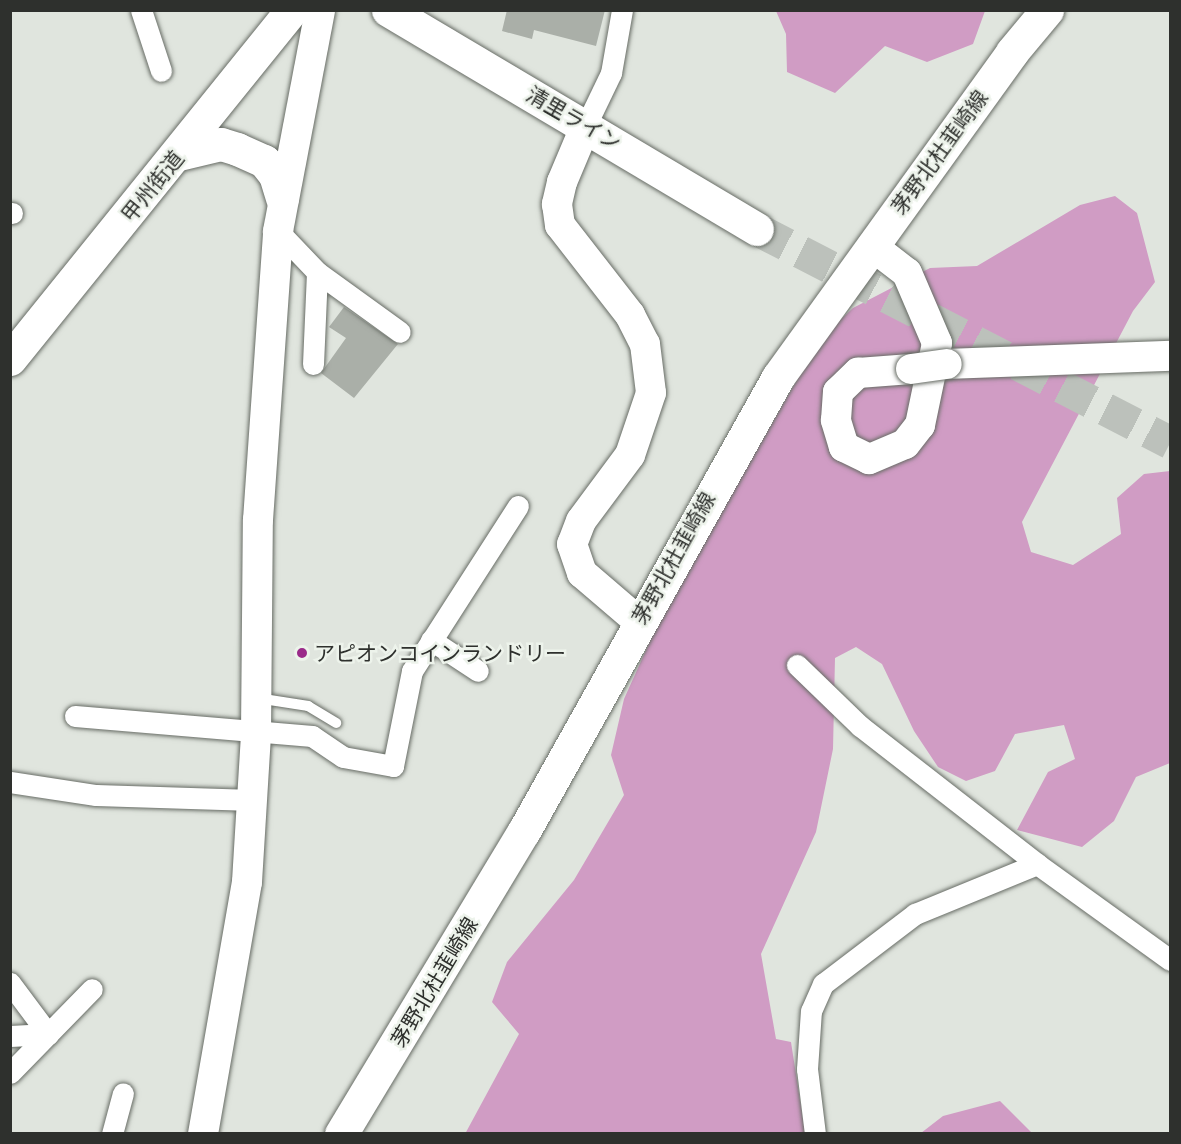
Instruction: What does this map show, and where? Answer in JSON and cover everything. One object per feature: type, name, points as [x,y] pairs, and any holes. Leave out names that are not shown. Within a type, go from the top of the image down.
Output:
[{"type":"main road","name":"甲州街道","points":[[10,359],[178,154],[292,10]]},
{"type":"main road","name":"清里ライン","points":[[388,10],[586,124],[757,229]]},
{"type":"main road","points":[[427,10],[460,53]]},
{"type":"main road","name":"茅野北杜韮崎線","points":[[341,1134],[524,831],[638,621],[778,377],[1012,52],[1047,10]]},
{"type":"main road","points":[[178,154],[221,144],[237,149],[264,161],[275,175],[282,198]]},
{"type":"street","points":[[141,10],[161,70]]},
{"type":"street","points":[[203,1134],[247,882],[254,800],[258,519],[278,231],[282,198],[320,10]]},
{"type":"street","points":[[622,10],[611,73],[586,124],[562,182],[557,204],[560,225],[630,315],[645,344],[651,393],[630,455],[581,521],[572,544],[582,573],[638,621]]},
{"type":"street","points":[[278,231],[316,272],[400,332]]},
{"type":"street","points":[[872,246],[907,273],[937,343],[920,425],[905,444],[869,459],[844,447],[836,420],[838,392],[858,373],[911,369],[947,364],[1170,356]]},
{"type":"street","points":[[313,364],[316,272]]},
{"type":"street","points":[[75,716],[256,734],[312,736],[343,758],[393,766],[412,671],[518,506]]},
{"type":"street","points":[[431,640],[478,671]]},
{"type":"street","points":[[797,665],[860,726],[1036,864],[1170,960]]},
{"type":"street","points":[[10,782],[96,795],[254,800]]},
{"type":"street","points":[[815,1134],[807,1069],[811,1011],[823,984],[915,914],[1036,864]]},
{"type":"street","points":[[10,983],[48,1034]]},
{"type":"street","points":[[10,1073],[92,989]]},
{"type":"street","points":[[10,1036],[48,1034]]},
{"type":"street","points":[[112,1134],[123,1093]]},
{"type":"lane","points":[[256,698],[308,706],[336,723]]},
{"type":"shaded area","points":[[776,11],[985,11],[973,44],[927,62],[885,46],[835,93],[787,72],[786,34]]},
{"type":"shaded area","points":[[1115,196],[1137,213],[1155,282],[1133,311],[1022,522],[1031,552],[1073,565],[1121,534],[1117,498],[1144,474],[1170,471],[1170,763],[1136,777],[1114,821],[1082,847],[1017,830],[1048,772],[1075,759],[1064,725],[1015,734],[995,771],[966,781],[938,767],[914,731],[882,664],[856,647],[835,658],[833,749],[816,832],[761,954],[776,1039],[791,1042],[805,1133],[465,1134],[519,1034],[492,1002],[507,962],[574,880],[624,795],[611,755],[624,699],[660,619],[821,338],[853,308],[930,268],[977,266],[1080,205]]},
{"type":"shaded area","points":[[1000,1101],[1032,1133],[921,1133],[943,1116]]},
{"type":"building","points":[[507,10],[605,10],[596,46],[534,30],[532,39],[502,31]]},
{"type":"building","points":[[344,307],[398,344],[354,398],[321,373],[346,338],[329,327]]},
{"type":"tunnel","points":[[757,229],[1170,442]]},
{"type":"place","name":"アピオンコインランドリー","points":[[302,653]]}]
